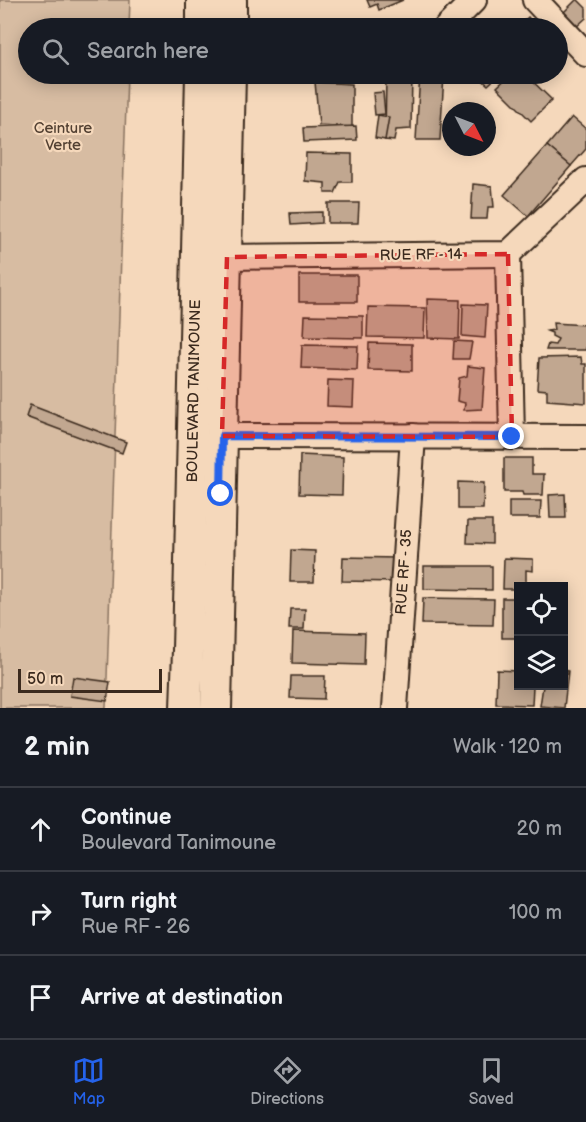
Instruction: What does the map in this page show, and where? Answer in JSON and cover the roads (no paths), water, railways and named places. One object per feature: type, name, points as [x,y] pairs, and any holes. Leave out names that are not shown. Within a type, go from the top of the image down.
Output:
[{"type":"main road","points":[[202,0],[202,18]]},
{"type":"main road","points":[[231,0],[231,18]]},
{"type":"main road","name":"BOULEVARD TANIMOUNE","points":[[186,708],[201,84]]},
{"type":"main road","name":"BOULEVARD TANIMOUNE","points":[[216,708],[230,84]]},
{"type":"main road","points":[[191,493],[221,494]]},
{"type":"street","points":[[456,18],[474,0]]},
{"type":"street","points":[[535,0],[552,18]]},
{"type":"street","points":[[568,35],[586,54]]},
{"type":"street","points":[[512,437],[508,254],[586,180]]},
{"type":"street","name":"RUE RF - 14","points":[[226,256],[508,254]]},
{"type":"street","points":[[222,436],[586,437]]},
{"type":"street","name":"RUE RF - 35","points":[[395,708],[413,436]]},
{"type":"park label","name":"Ceinture Verte","points":[[63,136]]}]
